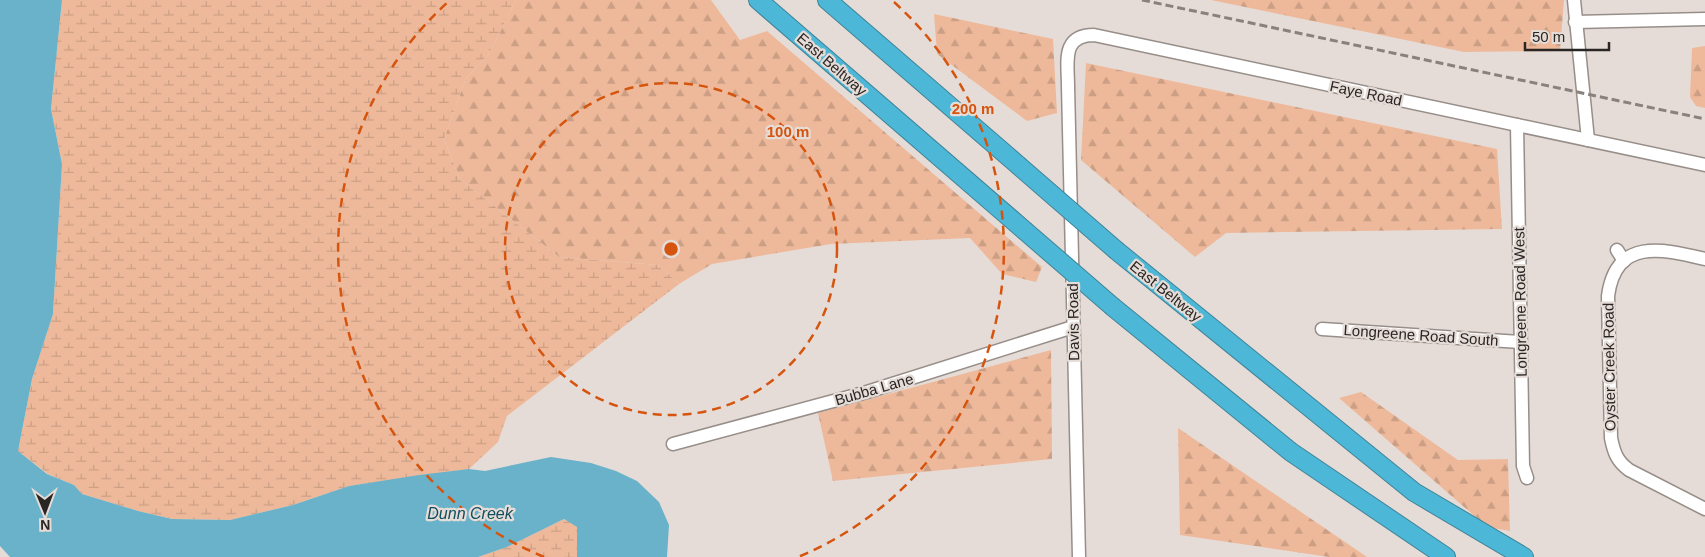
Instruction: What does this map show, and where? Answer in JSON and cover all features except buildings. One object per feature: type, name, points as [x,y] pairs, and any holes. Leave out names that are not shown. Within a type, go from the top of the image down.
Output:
[{"type":"highway","name":"East Beltway","points":[[758,0],[1113,307],[1291,452],[1446,557]]},
{"type":"highway","name":"East Beltway","points":[[827,0],[1117,251],[1414,492],[1524,557]]},
{"type":"street","points":[[1574,0],[1588,140]]},
{"type":"street","points":[[1575,22],[1705,19]]},
{"type":"street","name":"Faye Road","points":[[1068,86],[1069,48],[1074,39],[1083,35],[1094,35],[1705,165]]},
{"type":"street","name":"Davis Road","points":[[1068,86],[1078,557]]},
{"type":"street","name":"Longreene Road West","points":[[1517,126],[1523,466],[1527,478]]},
{"type":"street","name":"Oyster Creek Road","points":[[1705,259],[1664,250],[1620,256],[1610,283],[1608,296],[1611,438],[1614,452],[1619,462],[1629,470],[1705,509]]},
{"type":"street","name":"Bubba Lane","points":[[673,444],[867,392],[1073,327]]},
{"type":"street","name":"Longreene Road South","points":[[1322,329],[1520,342]]},
{"type":"green space","points":[[62,0],[516,0],[489,54],[466,78],[444,139],[460,179],[559,257],[658,265],[679,284],[507,416],[498,442],[469,469],[349,486],[293,505],[230,520],[172,519],[82,494],[74,485],[48,474],[18,451],[32,379],[53,314],[62,164],[51,109]]},
{"type":"green space","points":[[516,0],[711,0],[740,40],[767,31],[1042,267],[1036,282],[1002,274],[970,238],[831,244],[712,264],[679,284],[658,265],[559,257],[460,179],[444,139],[466,78],[489,54]]},
{"type":"green space","points":[[1211,0],[1564,0],[1560,51],[1464,52]]},
{"type":"green space","points":[[934,14],[1053,39],[1057,113],[1027,121],[937,54]]},
{"type":"green space","points":[[1705,46],[1705,108],[1696,106],[1690,97],[1692,48]]},
{"type":"green space","points":[[1086,63],[1497,149],[1502,229],[1226,233],[1195,257],[1081,160]]},
{"type":"green space","points":[[1051,350],[1052,459],[833,481],[818,413]]},
{"type":"green space","points":[[1361,392],[1458,460],[1508,459],[1510,531],[1487,527],[1339,398]]},
{"type":"green space","points":[[1178,428],[1367,557],[1329,557],[1180,535]]},
{"type":"green space","points":[[564,519],[577,527],[577,557],[478,557],[507,547]]},
{"type":"water","name":"Dunn Creek","points":[[0,0],[62,0],[51,109],[62,164],[53,314],[32,379],[18,451],[47,474],[74,485],[82,494],[172,519],[230,520],[293,505],[349,486],[469,469],[485,471],[551,457],[591,463],[616,471],[637,481],[659,502],[669,525],[667,557],[577,557],[577,527],[564,519],[507,547],[478,557],[10,557],[0,546]]},
{"type":"railway","points":[[1142,0],[1705,119]]}]
